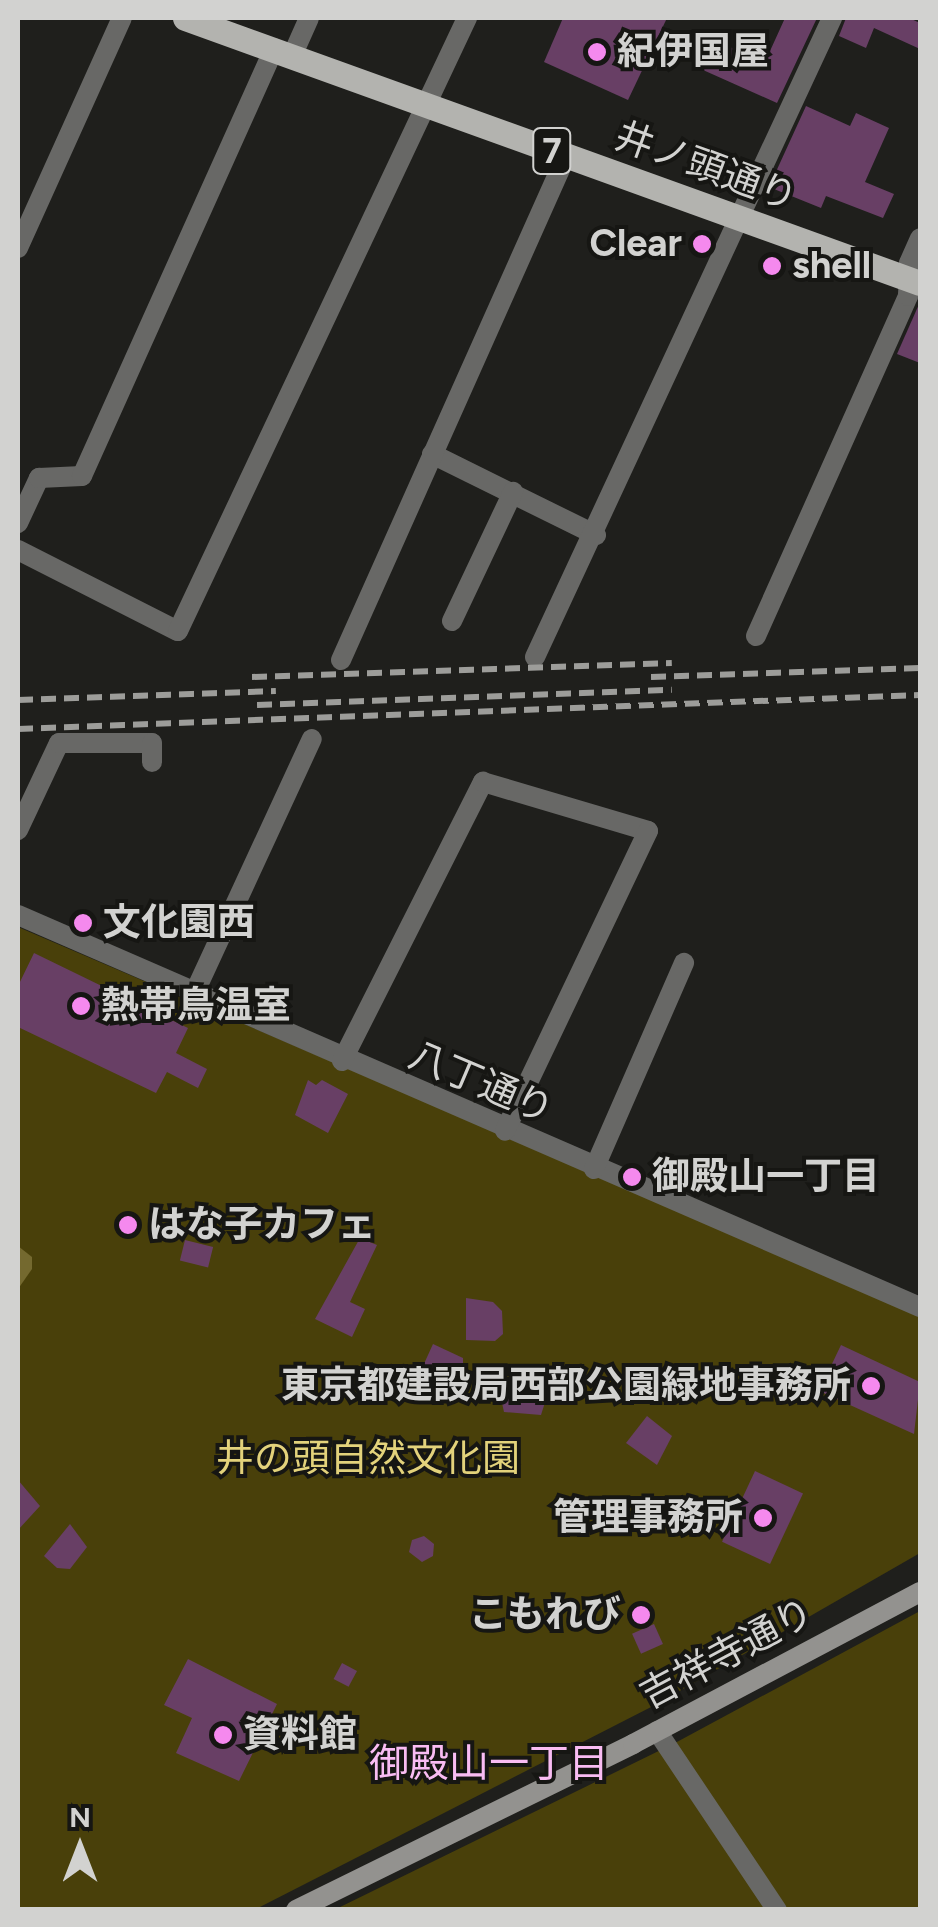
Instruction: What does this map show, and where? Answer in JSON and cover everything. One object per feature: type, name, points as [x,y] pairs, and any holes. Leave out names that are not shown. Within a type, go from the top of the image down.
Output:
[{"type":"main road","name":"井ノ頭通り","points":[[191,18],[915,281]]},
{"type":"main road","name":"吉祥寺通り","points":[[296,1910],[657,1731],[920,1592]]},
{"type":"street","points":[[18,248],[122,18]]},
{"type":"street","points":[[18,523],[39,478],[82,476],[283,51],[309,18]]},
{"type":"street","points":[[18,550],[178,631],[424,102],[467,18]]},
{"type":"street","points":[[536,657],[832,18]]},
{"type":"street","points":[[341,660],[566,156]]},
{"type":"street","points":[[756,636],[915,281],[920,238]]},
{"type":"street","points":[[432,454],[596,534]]},
{"type":"street","points":[[452,622],[512,492]]},
{"type":"street","points":[[193,996],[312,738]]},
{"type":"street","points":[[18,830],[58,744],[152,744],[152,762]]},
{"type":"street","points":[[342,1061],[483,782],[648,831],[505,1132]]},
{"type":"street","name":"八丁通り","points":[[18,915],[505,1132],[920,1307]]},
{"type":"street","points":[[594,1169],[684,963]]},
{"type":"street","points":[[657,1731],[777,1910]]},
{"type":"green space","name":"井の頭自然文化園","points":[[18,927],[920,1314],[920,1553],[657,1704],[256,1909],[18,1909]]},
{"type":"green space","points":[[920,1611],[920,1909],[334,1910],[675,1743]]},
{"type":"shaded area","points":[[18,1246],[32,1257],[32,1269],[18,1289]]},
{"type":"building","points":[[563,18],[667,18],[628,100],[544,62]]},
{"type":"building","points":[[785,18],[817,18],[777,103],[703,70],[716,41],[765,62]]},
{"type":"building","points":[[846,18],[909,18],[920,23],[920,49],[874,28],[866,48],[839,36]]},
{"type":"building","points":[[806,106],[850,126],[856,113],[889,128],[865,182],[894,194],[883,218],[826,196],[821,208],[769,187]]},
{"type":"building","points":[[920,302],[920,363],[897,354]]},
{"type":"building","name":"熱帯鳥温室","points":[[34,953],[188,1028],[176,1053],[207,1069],[198,1088],[167,1072],[156,1093],[18,1027],[18,986]]},
{"type":"building","points":[[308,1080],[316,1085],[322,1080],[348,1094],[328,1133],[295,1115]]},
{"type":"building","points":[[360,1238],[377,1245],[350,1302],[365,1309],[352,1337],[315,1319]]},
{"type":"building","points":[[185,1240],[213,1247],[208,1267],[180,1260]]},
{"type":"building","points":[[466,1298],[493,1302],[502,1311],[503,1334],[495,1341],[466,1340]]},
{"type":"building","points":[[433,1344],[463,1358],[463,1372],[453,1380],[423,1366]]},
{"type":"building","name":"東京都建設局西部公園緑地事務所","points":[[841,1345],[920,1382],[914,1434],[819,1391]]},
{"type":"building","points":[[516,1376],[548,1393],[541,1415],[504,1412],[500,1394]]},
{"type":"building","points":[[647,1416],[672,1436],[657,1465],[626,1443]]},
{"type":"building","name":"管理事務所","points":[[755,1471],[803,1493],[770,1564],[722,1542]]},
{"type":"building","points":[[18,1480],[40,1506],[18,1530]]},
{"type":"building","points":[[70,1524],[87,1547],[70,1569],[57,1568],[44,1556]]},
{"type":"building","points":[[424,1536],[434,1544],[433,1556],[422,1562],[409,1552],[412,1540]]},
{"type":"building","points":[[654,1624],[663,1644],[641,1654],[632,1634]]},
{"type":"building","name":"資料館","points":[[188,1659],[277,1704],[239,1781],[176,1753],[192,1718],[164,1705]]},
{"type":"building","points":[[342,1663],[357,1671],[349,1687],[334,1679]]},
{"type":"railway","points":[[252,677],[672,663]]},
{"type":"railway","points":[[651,677],[920,668]]},
{"type":"railway","points":[[257,705],[672,690]]},
{"type":"railway","points":[[18,700],[276,691]]},
{"type":"railway","points":[[18,729],[920,695]]},
{"type":"place","name":"紀伊国屋","points":[[597,52]]},
{"type":"place","name":"Clear","points":[[702,244]]},
{"type":"place","name":"shell","points":[[772,266]]},
{"type":"place","name":"文化園西","points":[[83,923]]},
{"type":"place","name":"熱帯鳥温室","points":[[81,1006]]},
{"type":"place","name":"御殿山一丁目","points":[[632,1177]]},
{"type":"place","name":"はな子カフェ","points":[[128,1225]]},
{"type":"place","name":"東京都建設局西部公園緑地事務所","points":[[871,1386]]},
{"type":"place","name":"管理事務所","points":[[763,1518]]},
{"type":"place","name":"こもれび","points":[[641,1615]]},
{"type":"place","name":"資料館","points":[[223,1735]]},
{"type":"district","name":"御殿山一丁目","points":[[489,1763]]}]
